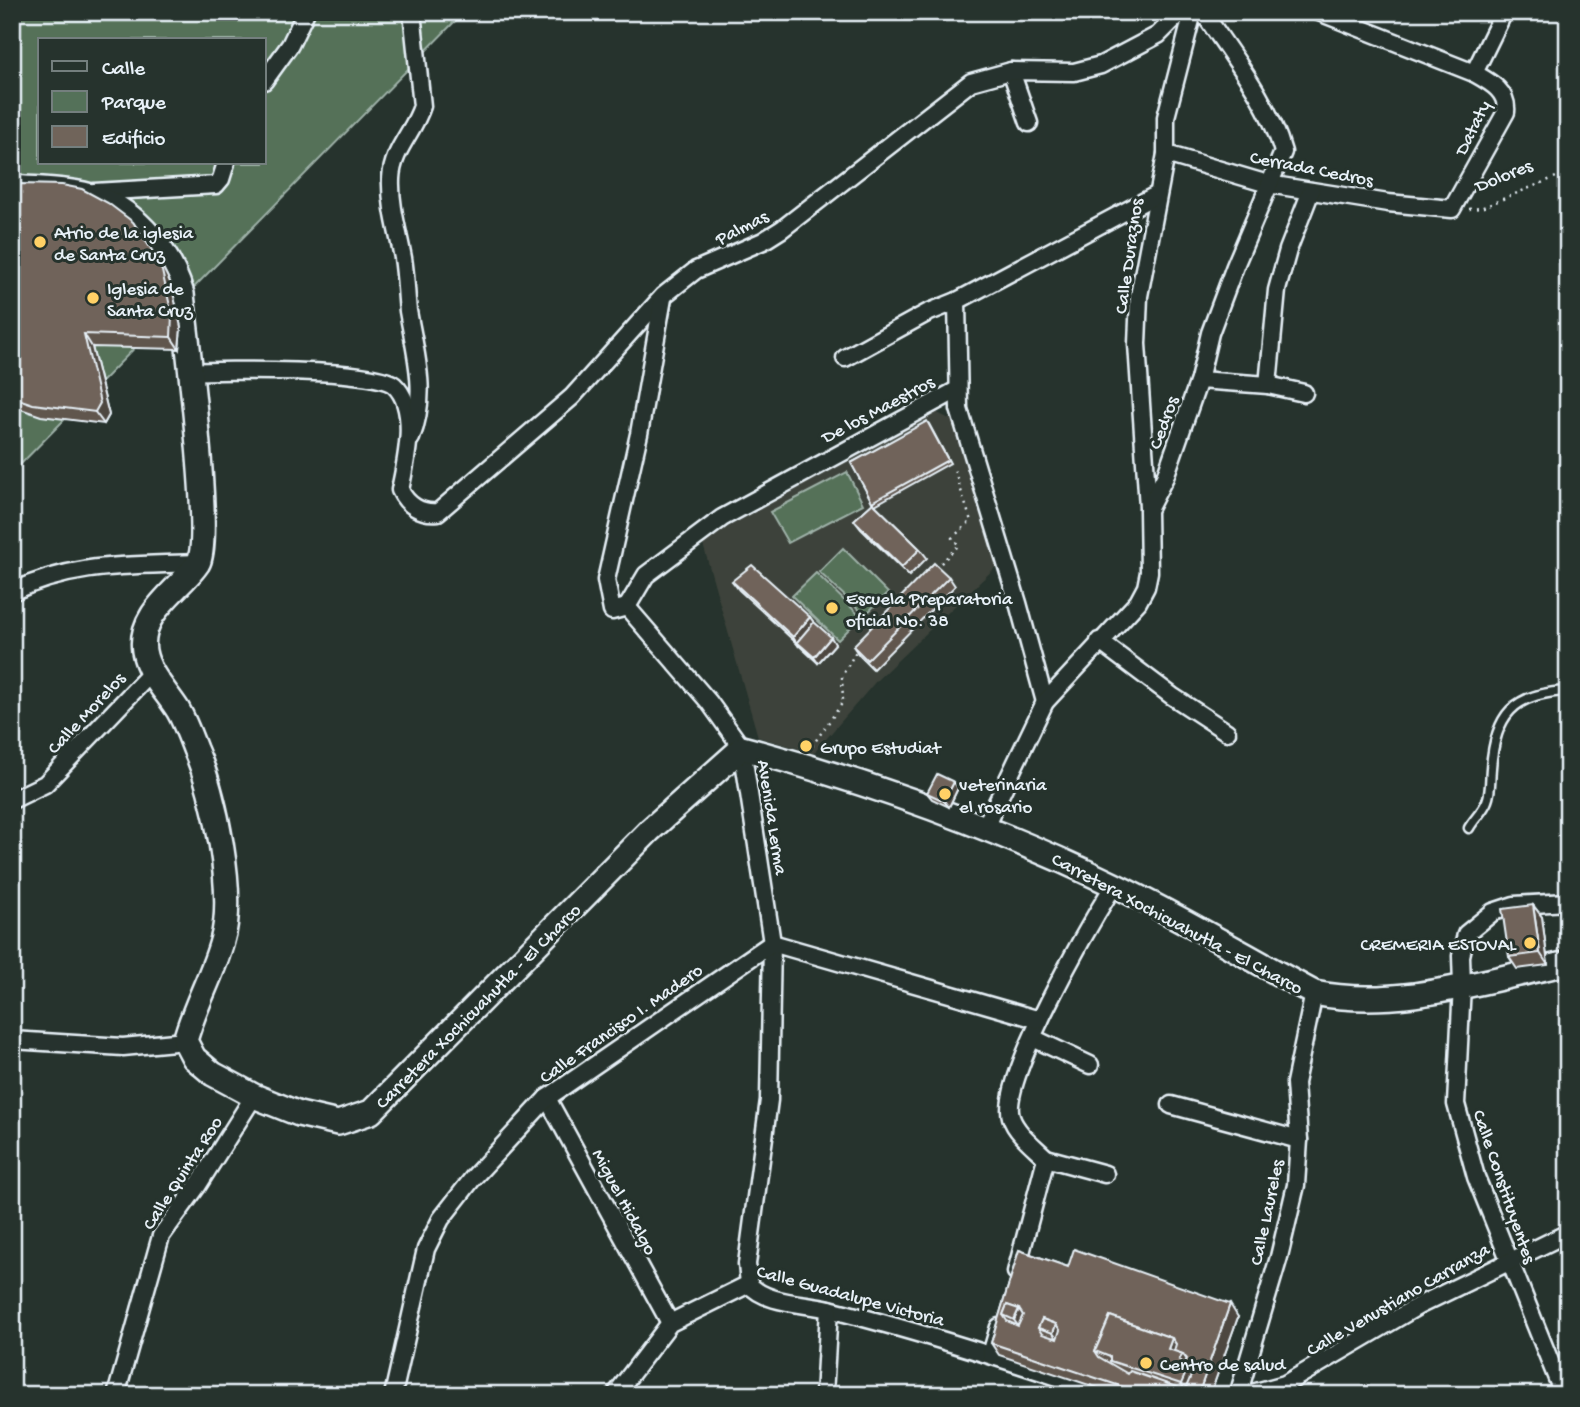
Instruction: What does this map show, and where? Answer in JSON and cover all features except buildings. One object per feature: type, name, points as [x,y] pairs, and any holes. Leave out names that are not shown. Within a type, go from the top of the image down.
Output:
[{"type":"main road","points":[[19,191],[61,191],[99,197],[125,209],[156,243],[175,270],[181,294],[205,524],[198,563],[150,620],[144,650],[151,673],[179,712],[201,762],[211,796],[223,862],[226,900],[223,940],[198,998],[185,1041]]},
{"type":"main road","name":"Carretera Xochicuahutla - El Charco","points":[[185,1041],[204,1067],[254,1096],[324,1121],[338,1123],[371,1112],[650,830],[742,748],[801,764],[985,827],[1114,885],[1314,993],[1370,1000],[1462,985],[1568,963]]},
{"type":"street","points":[[266,78],[290,46],[306,12]]},
{"type":"street","name":"Palmas","points":[[412,12],[422,106],[419,116],[395,155],[390,205],[403,260],[421,379],[420,408],[407,449],[400,490],[403,497],[422,510],[438,512],[572,397],[663,296],[696,270],[763,242],[782,229],[971,82],[1011,71],[1074,72],[1101,65],[1129,54],[1158,35],[1181,12]]},
{"type":"street","name":"Calle Duraznos","points":[[1148,510],[1137,344],[1139,296],[1156,195],[1166,154],[1166,117],[1193,12]]},
{"type":"street","name":"Cedros","points":[[985,827],[1045,702],[1138,602],[1146,587],[1148,510],[1165,477],[1199,380],[1210,333],[1283,152],[1279,138],[1255,92],[1203,12]]},
{"type":"street","name":"Dataty","points":[[1319,12],[1474,73],[1496,86],[1505,97],[1506,112],[1452,209]]},
{"type":"street","points":[[1474,73],[1504,12]]},
{"type":"street","points":[[1011,71],[1030,123]]},
{"type":"street","name":"Cerrada Cedros","points":[[1166,154],[1268,184],[1452,209]]},
{"type":"street","points":[[61,191],[125,192],[146,187],[216,186],[226,164]]},
{"type":"street","points":[[1268,385],[1277,290],[1288,250],[1311,191]]},
{"type":"street","points":[[845,358],[1156,195]]},
{"type":"street","name":"Avenida Lerma","points":[[663,296],[639,434],[606,580],[607,600],[612,611],[627,607],[709,702],[742,748],[772,943],[772,1061],[747,1264],[749,1284]]},
{"type":"street","points":[[957,301],[957,390]]},
{"type":"street","name":"Palmas","points":[[190,372],[245,369],[379,379],[394,385],[405,404],[407,449]]},
{"type":"street","points":[[1199,380],[1268,385],[1304,393]]},
{"type":"street","name":"De los Maestros","points":[[627,607],[646,575],[722,518],[957,390],[959,409],[1011,578],[1045,702]]},
{"type":"street","points":[[12,592],[43,579],[82,568],[198,563]]},
{"type":"street","points":[[1099,641],[1172,696],[1227,732]]},
{"type":"street","name":"Calle Morelos","points":[[12,800],[45,785],[151,673]]},
{"type":"street","points":[[1105,1174],[1046,1158],[1011,1119],[1010,1108],[1040,1020],[1081,939],[1114,885]]},
{"type":"street","name":"Calle Constituyentes","points":[[1561,1391],[1476,1177],[1456,1104],[1461,956],[1466,934],[1493,912],[1514,905],[1568,902]]},
{"type":"street","points":[[772,943],[1040,1020]]},
{"type":"street","name":"Calle Francisco I. Madero","points":[[393,1395],[432,1235],[473,1178],[547,1098],[772,943]]},
{"type":"street","name":"Calle Laureles","points":[[1238,1395],[1296,1185],[1300,1140],[1295,1083],[1314,993]]},
{"type":"street","points":[[1033,1038],[1090,1065]]},
{"type":"street","points":[[12,1040],[123,1047],[185,1041]]},
{"type":"street","name":"Calle Quinta Roo","points":[[116,1395],[161,1236],[198,1185],[254,1096]]},
{"type":"street","name":"Miguel Hidalgo","points":[[547,1098],[670,1323]]},
{"type":"street","points":[[1171,1105],[1300,1140]]},
{"type":"street","points":[[1013,1283],[1046,1158]]},
{"type":"street","name":"Calle Venustiano Carranza","points":[[1245,1395],[1294,1380],[1418,1306],[1507,1260],[1568,1233]]},
{"type":"street","name":"Calle Guadalupe Victoria","points":[[615,1395],[670,1323],[749,1284],[761,1295],[829,1309],[991,1354],[1112,1395]]},
{"type":"street","points":[[824,1395],[829,1309]]},
{"type":"street","points":[[991,1354],[1004,1312]]},
{"type":"lane","points":[[1469,828],[1488,800],[1493,741],[1501,719],[1523,700],[1546,692],[1568,691]]},
{"type":"path","name":"Dolores","points":[[1452,209],[1481,208],[1568,172]]},
{"type":"path","points":[[936,569],[959,545],[952,538],[971,521],[953,466]]},
{"type":"path","points":[[801,764],[844,702],[842,676],[866,640]]},
{"type":"shaded area","points":[[936,412],[955,422],[997,566],[877,680],[814,753],[758,737],[702,541]]},
{"type":"green space","points":[[12,12],[464,12],[12,473]]},
{"type":"green space","points":[[847,472],[863,504],[788,543],[770,512]]},
{"type":"green space","points":[[843,548],[888,593],[865,615],[819,572]]},
{"type":"green space","points":[[816,573],[861,617],[838,640],[792,596]]},
{"type":"place","name":"Atrio de la iglesia de Santa Cruz","points":[[40,242]]},
{"type":"place","name":"Iglesia de Santa Cruz","points":[[93,298]]},
{"type":"place","name":"Escuela Preparatoria oficial No. 38","points":[[832,608]]},
{"type":"place","name":"Grupo Estudiat","points":[[806,746]]},
{"type":"place","name":"veterinaria el rosario","points":[[945,794]]},
{"type":"place","name":"CREMERIA ESTOVAL","points":[[1530,943]]},
{"type":"place","name":"Centro de salud","points":[[1146,1363]]}]
